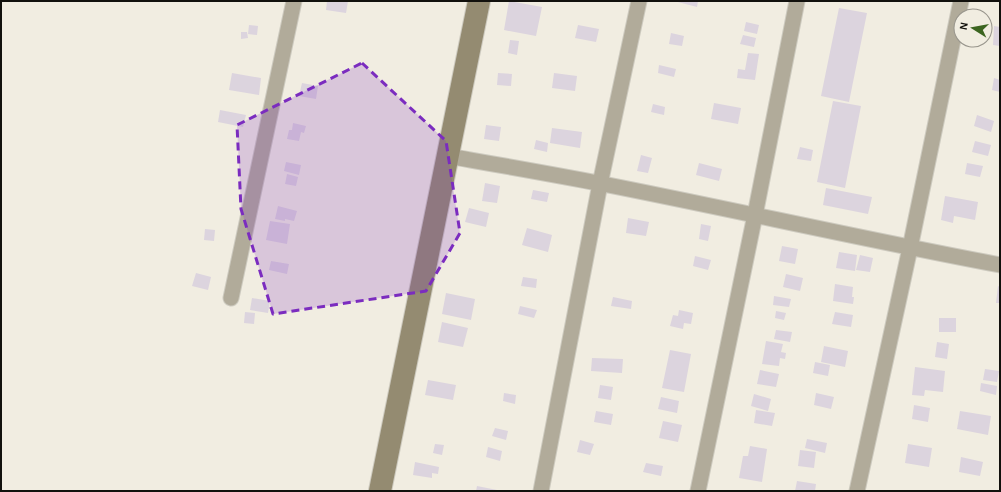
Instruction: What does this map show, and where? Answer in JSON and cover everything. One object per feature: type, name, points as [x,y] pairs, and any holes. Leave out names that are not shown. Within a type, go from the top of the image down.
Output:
[{"type":"main road","points":[[380,491],[479,1]]},
{"type":"street","points":[[231,298],[294,1]]},
{"type":"street","points":[[541,491],[600,184],[639,1]]},
{"type":"street","points":[[698,491],[755,215],[797,1]]},
{"type":"street","points":[[857,491],[910,248],[961,1]]},
{"type":"street","points":[[448,156],[600,184],[910,248],[1000,265]]},
{"type":"highlighted area","points":[[362,63],[446,141],[460,233],[426,291],[273,314],[241,209],[237,125]]},
{"type":"building","points":[[327,1],[348,1],[346,13],[326,10]]},
{"type":"building","points":[[509,1],[542,7],[536,36],[504,30]]},
{"type":"building","points":[[674,1],[698,1],[697,7]]},
{"type":"building","points":[[839,8],[867,13],[849,102],[821,96]]},
{"type":"building","points":[[746,22],[759,25],[757,34],[744,31]]},
{"type":"building","points":[[249,25],[258,26],[257,35],[248,34]]},
{"type":"building","points":[[578,25],[599,29],[596,42],[575,38]]},
{"type":"building","points":[[994,26],[1000,27],[1000,46],[993,45]]},
{"type":"building","points":[[241,32],[247,32],[248,38],[241,39]]},
{"type":"building","points":[[671,33],[684,36],[682,46],[669,44]]},
{"type":"building","points":[[743,35],[756,38],[754,47],[740,44]]},
{"type":"building","points":[[510,40],[519,41],[517,55],[508,53]]},
{"type":"building","points":[[748,53],[759,54],[755,80],[737,78],[738,69],[745,70]]},
{"type":"building","points":[[659,65],[676,69],[674,77],[658,73]]},
{"type":"building","points":[[232,73],[261,78],[259,95],[229,90]]},
{"type":"building","points":[[498,73],[512,74],[511,86],[497,85]]},
{"type":"building","points":[[554,73],[577,76],[575,91],[552,88]]},
{"type":"building","points":[[994,78],[1000,80],[1000,92],[992,90]]},
{"type":"building","points":[[302,83],[318,86],[316,99],[299,96]]},
{"type":"building","points":[[833,101],[861,106],[845,188],[817,182]]},
{"type":"building","points":[[714,103],[741,108],[738,124],[711,119]]},
{"type":"building","points":[[653,104],[665,107],[664,115],[651,112]]},
{"type":"building","points":[[220,110],[246,115],[243,127],[218,122]]},
{"type":"building","points":[[977,115],[994,121],[991,132],[974,126]]},
{"type":"building","points":[[293,123],[306,126],[304,133],[301,132],[299,141],[287,139],[289,130],[292,130]]},
{"type":"building","points":[[486,125],[501,127],[499,141],[484,139]]},
{"type":"building","points":[[552,128],[582,132],[580,148],[550,143]]},
{"type":"building","points":[[536,140],[548,143],[547,152],[534,149]]},
{"type":"building","points":[[975,141],[991,145],[988,156],[972,152]]},
{"type":"building","points":[[800,147],[813,150],[811,161],[797,159]]},
{"type":"building","points":[[641,155],[652,158],[648,173],[637,171]]},
{"type":"building","points":[[286,162],[301,165],[299,175],[284,171]]},
{"type":"building","points":[[699,163],[722,169],[719,181],[696,175]]},
{"type":"building","points":[[967,163],[983,166],[980,177],[965,174]]},
{"type":"building","points":[[287,174],[298,177],[296,186],[285,184]]},
{"type":"building","points":[[485,183],[500,186],[497,203],[482,201]]},
{"type":"building","points":[[826,188],[872,197],[868,214],[823,205]]},
{"type":"building","points":[[533,190],[549,193],[547,202],[531,199]]},
{"type":"building","points":[[945,196],[978,202],[975,220],[954,216],[953,223],[941,220]]},
{"type":"building","points":[[278,206],[297,211],[294,221],[275,219]]},
{"type":"building","points":[[469,208],[489,213],[486,227],[465,222]]},
{"type":"building","points":[[628,218],[649,222],[646,236],[626,233]]},
{"type":"building","points":[[270,221],[290,224],[287,244],[266,240]]},
{"type":"building","points":[[701,224],[711,226],[708,241],[699,239]]},
{"type":"building","points":[[527,228],[552,235],[548,252],[522,245]]},
{"type":"building","points":[[205,229],[215,230],[214,241],[204,240]]},
{"type":"building","points":[[782,246],[798,249],[795,264],[779,261]]},
{"type":"building","points":[[839,252],[857,255],[855,271],[836,268]]},
{"type":"building","points":[[860,255],[873,258],[870,272],[856,270]]},
{"type":"building","points":[[695,256],[711,260],[708,270],[693,266]]},
{"type":"building","points":[[271,261],[289,264],[287,274],[269,270]]},
{"type":"building","points":[[196,273],[211,277],[208,290],[192,286]]},
{"type":"building","points":[[786,274],[803,278],[800,291],[783,287]]},
{"type":"building","points":[[523,277],[537,279],[536,288],[521,286]]},
{"type":"building","points":[[835,284],[853,287],[853,304],[833,301]]},
{"type":"building","points":[[998,286],[1000,287],[1000,303],[996,303]]},
{"type":"building","points":[[446,293],[475,299],[471,320],[442,314]]},
{"type":"building","points":[[774,296],[791,299],[789,307],[773,305]]},
{"type":"building","points":[[613,297],[632,301],[631,309],[611,306]]},
{"type":"building","points":[[252,298],[270,301],[268,313],[250,310]]},
{"type":"building","points":[[520,306],[537,310],[534,318],[518,314]]},
{"type":"building","points":[[679,310],[693,313],[691,324],[684,323],[683,329],[670,326],[673,315],[678,316]]},
{"type":"building","points":[[776,311],[786,313],[784,320],[775,318]]},
{"type":"building","points":[[245,312],[255,313],[254,324],[244,323]]},
{"type":"building","points":[[835,312],[853,315],[851,327],[832,324]]},
{"type":"building","points":[[939,318],[956,318],[956,332],[939,332]]},
{"type":"building","points":[[442,322],[468,328],[463,347],[438,342]]},
{"type":"building","points":[[776,330],[792,332],[790,342],[774,339]]},
{"type":"building","points":[[766,341],[783,344],[781,352],[786,353],[785,359],[780,358],[779,366],[762,364]]},
{"type":"building","points":[[937,342],[949,344],[947,359],[935,357]]},
{"type":"building","points":[[824,346],[848,351],[845,367],[821,362]]},
{"type":"building","points":[[670,350],[691,354],[684,392],[662,388]]},
{"type":"building","points":[[592,358],[623,359],[622,373],[591,371]]},
{"type":"building","points":[[815,362],[830,365],[828,376],[813,373]]},
{"type":"building","points":[[915,367],[945,371],[943,392],[925,390],[924,396],[912,395]]},
{"type":"building","points":[[985,369],[999,371],[997,382],[983,380]]},
{"type":"building","points":[[760,370],[779,374],[776,387],[757,384]]},
{"type":"building","points":[[428,380],[456,385],[453,400],[425,395]]},
{"type":"building","points":[[981,383],[997,386],[996,395],[980,391]]},
{"type":"building","points":[[600,385],[613,387],[611,400],[598,398]]},
{"type":"building","points":[[504,393],[516,395],[515,404],[503,401]]},
{"type":"building","points":[[816,393],[834,397],[831,409],[814,405]]},
{"type":"building","points":[[754,394],[771,399],[768,411],[751,406]]},
{"type":"building","points":[[661,397],[679,401],[677,413],[658,409]]},
{"type":"building","points":[[914,405],[930,408],[928,422],[912,419]]},
{"type":"building","points":[[756,410],[775,413],[772,426],[754,423]]},
{"type":"building","points":[[596,411],[613,414],[611,425],[594,422]]},
{"type":"building","points":[[960,411],[991,416],[988,435],[957,429]]},
{"type":"building","points":[[663,421],[682,425],[678,442],[659,438]]},
{"type":"building","points":[[495,428],[508,431],[506,440],[492,436]]},
{"type":"building","points":[[807,439],[827,443],[825,453],[805,448]]},
{"type":"building","points":[[580,440],[594,444],[590,455],[577,452]]},
{"type":"building","points":[[435,444],[444,445],[442,455],[433,453]]},
{"type":"building","points":[[908,444],[932,448],[929,467],[905,463]]},
{"type":"building","points":[[750,446],[767,449],[762,482],[739,478],[743,456],[748,456]]},
{"type":"building","points":[[488,447],[502,451],[500,461],[486,457]]},
{"type":"building","points":[[800,450],[816,452],[814,468],[798,466]]},
{"type":"building","points":[[961,457],[983,462],[980,476],[959,472]]},
{"type":"building","points":[[415,462],[439,467],[438,474],[432,473],[432,478],[413,475]]},
{"type":"building","points":[[646,463],[663,466],[661,476],[643,472]]},
{"type":"building","points":[[797,481],[816,484],[815,491],[795,491]]},
{"type":"building","points":[[477,486],[497,490],[497,491],[476,491]]}]
